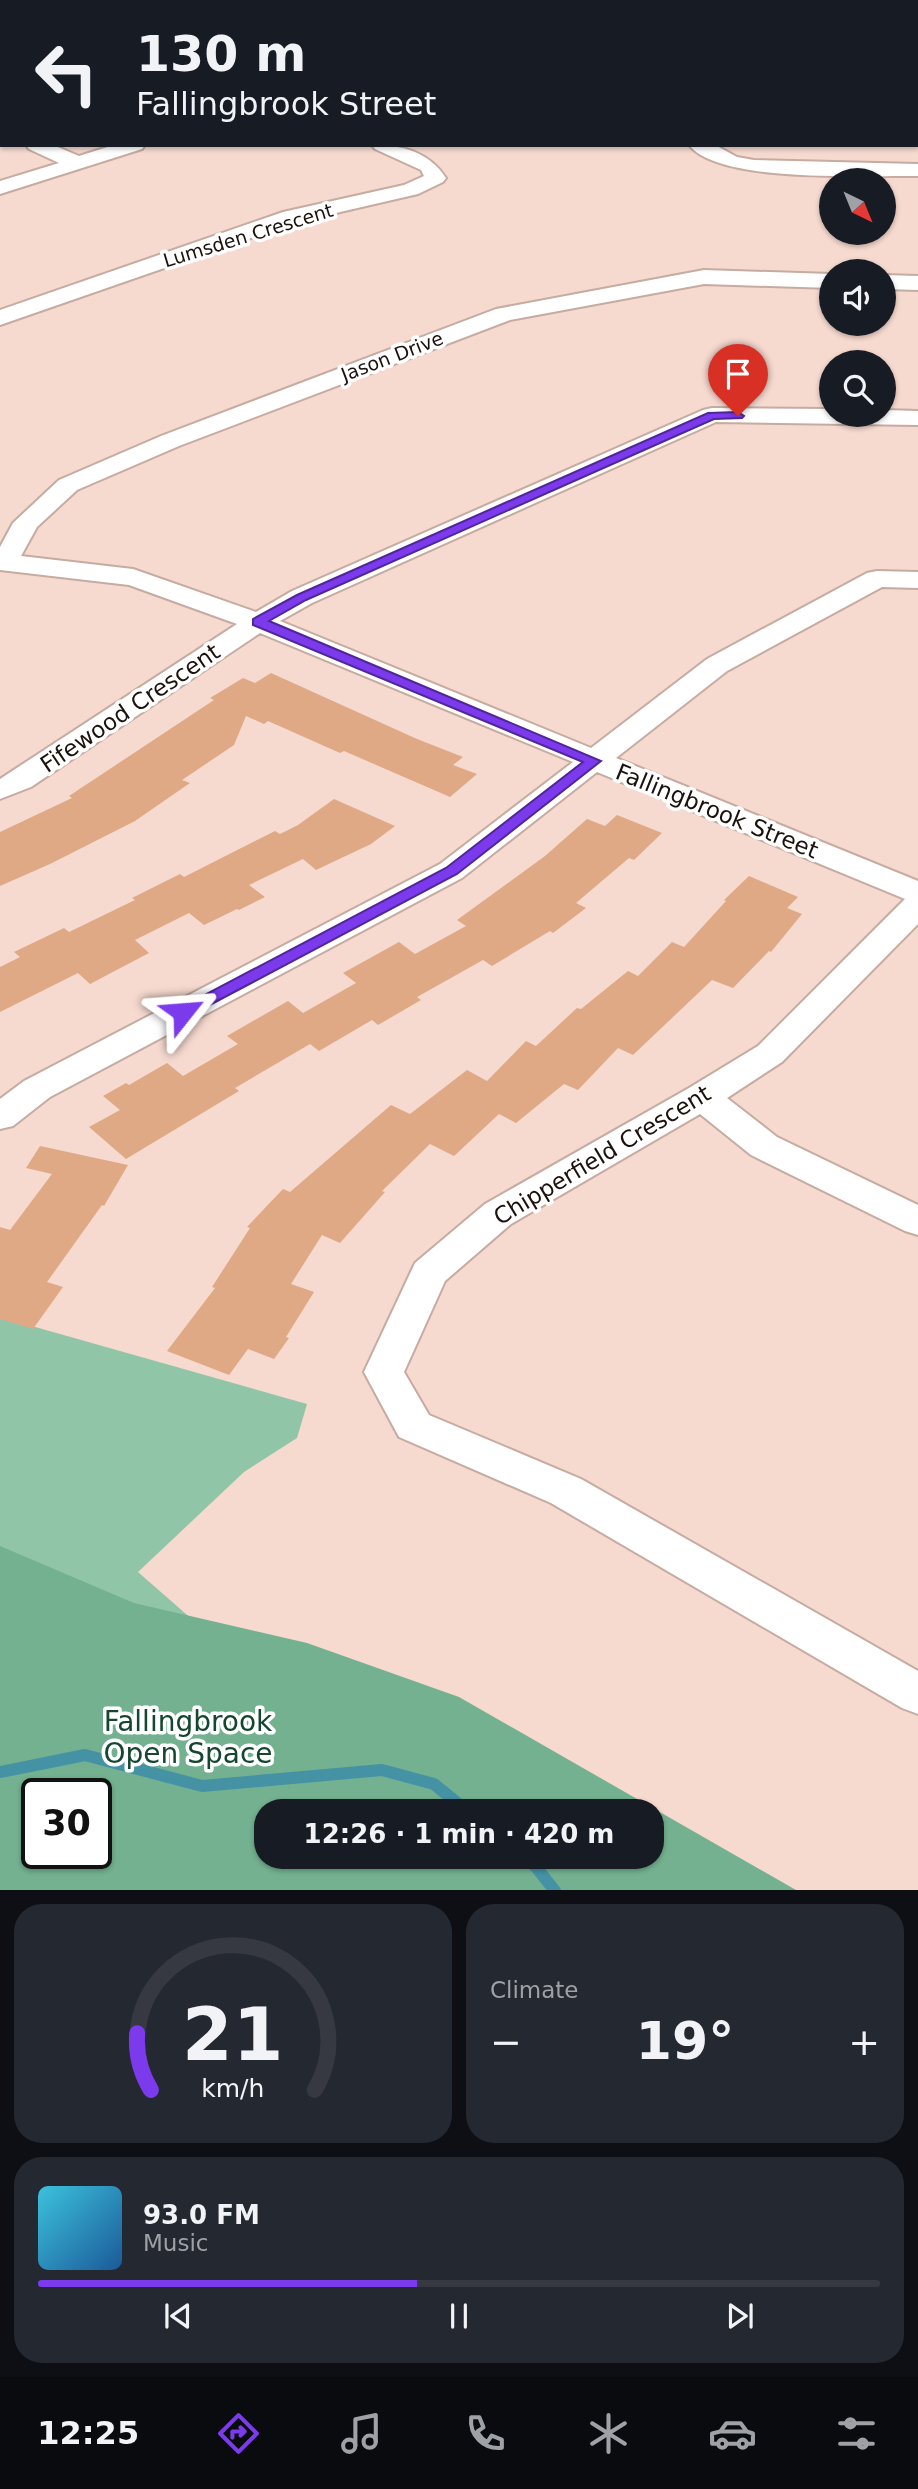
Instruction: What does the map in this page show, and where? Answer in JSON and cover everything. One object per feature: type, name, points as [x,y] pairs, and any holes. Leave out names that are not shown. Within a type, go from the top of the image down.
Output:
[{"type":"street","points":[[41,147],[77,163]]},
{"type":"street","points":[[0,188],[129,147]]},
{"type":"street","name":"Lumsden Crescent","points":[[0,318],[292,217],[411,190],[436,178],[428,166],[386,147]]},
{"type":"street","points":[[703,147],[731,162],[754,166],[918,170]]},
{"type":"street","name":"Jason Drive","points":[[3,562],[26,523],[68,485],[170,441],[504,314],[704,277],[819,281]]},
{"type":"street","points":[[896,282],[918,283]]},
{"type":"street","name":"Fifewood Crescent","points":[[0,790],[20,781],[258,622],[302,597],[712,415],[918,418]]},
{"type":"street","name":"Fallingbrook Street","points":[[3,562],[133,577],[258,622],[918,893]]},
{"type":"street","points":[[0,1117],[37,1089],[451,871],[717,665],[877,579],[918,579]]},
{"type":"street","name":"Chipperfield Crescent","points":[[918,905],[770,1054],[702,1097],[498,1214],[429,1273],[384,1372],[414,1426],[566,1491],[918,1694]]},
{"type":"street","points":[[702,1097],[764,1146],[918,1222]]},
{"type":"green space","name":"Fallingbrook Open Space","points":[[0,1317],[307,1404],[297,1438],[244,1472],[138,1572],[194,1621],[261,1799],[254,1799],[254,1858],[0,1890]]},
{"type":"green space","points":[[0,1546],[134,1603],[307,1643],[459,1697],[637,1799],[254,1799],[254,1869],[664,1869],[664,1814],[796,1890],[0,1890]]},
{"type":"building","points":[[271,673],[463,757],[453,765],[477,774],[450,797],[344,751],[340,753],[268,721],[264,724],[246,716],[234,745],[182,780],[190,783],[135,821],[0,886],[0,832],[72,798],[69,796],[243,678],[255,683]]},
{"type":"building","points":[[334,799],[395,826],[371,844],[316,870],[303,859],[249,885],[265,897],[239,910],[204,925],[189,913],[135,940],[149,953],[90,984],[78,973],[0,1012],[0,967],[20,957],[14,952],[64,928],[69,932],[135,900],[132,898],[180,874],[184,877],[275,831],[280,834],[298,825]]},
{"type":"building","points":[[617,815],[662,833],[634,860],[629,858],[576,903],[586,908],[553,933],[550,931],[492,966],[483,960],[417,997],[421,1000],[378,1025],[372,1020],[319,1051],[310,1044],[235,1088],[239,1091],[126,1159],[89,1127],[120,1110],[103,1096],[126,1083],[129,1085],[167,1063],[183,1076],[238,1044],[227,1036],[288,1001],[303,1013],[356,983],[343,973],[399,942],[415,954],[466,926],[457,920],[545,856],[587,819],[605,826]]},
{"type":"building","points":[[749,876],[798,897],[787,908],[802,914],[771,952],[769,951],[733,988],[712,980],[633,1055],[618,1048],[578,1090],[564,1084],[516,1123],[499,1114],[454,1156],[430,1144],[382,1191],[385,1192],[340,1243],[322,1235],[291,1284],[314,1292],[286,1337],[289,1338],[274,1359],[248,1349],[229,1375],[167,1351],[215,1288],[212,1287],[250,1228],[247,1227],[283,1189],[290,1192],[391,1105],[410,1114],[467,1070],[487,1081],[526,1041],[536,1046],[577,1008],[581,1009],[628,971],[638,976],[672,942],[684,947],[726,901],[724,900]]},
{"type":"building","points":[[40,1146],[128,1165],[104,1206],[102,1205],[47,1282],[63,1287],[33,1329],[0,1319],[0,1227],[10,1230],[52,1174],[26,1168]]},
{"type":"waterway","points":[[0,1772],[85,1755],[202,1786],[382,1770],[434,1784],[452,1799]]},
{"type":"waterway","points":[[538,1869],[554,1890]]},
{"type":"route","points":[[183,1012],[451,871],[593,761],[258,622],[302,597],[712,415],[738,416]]}]
